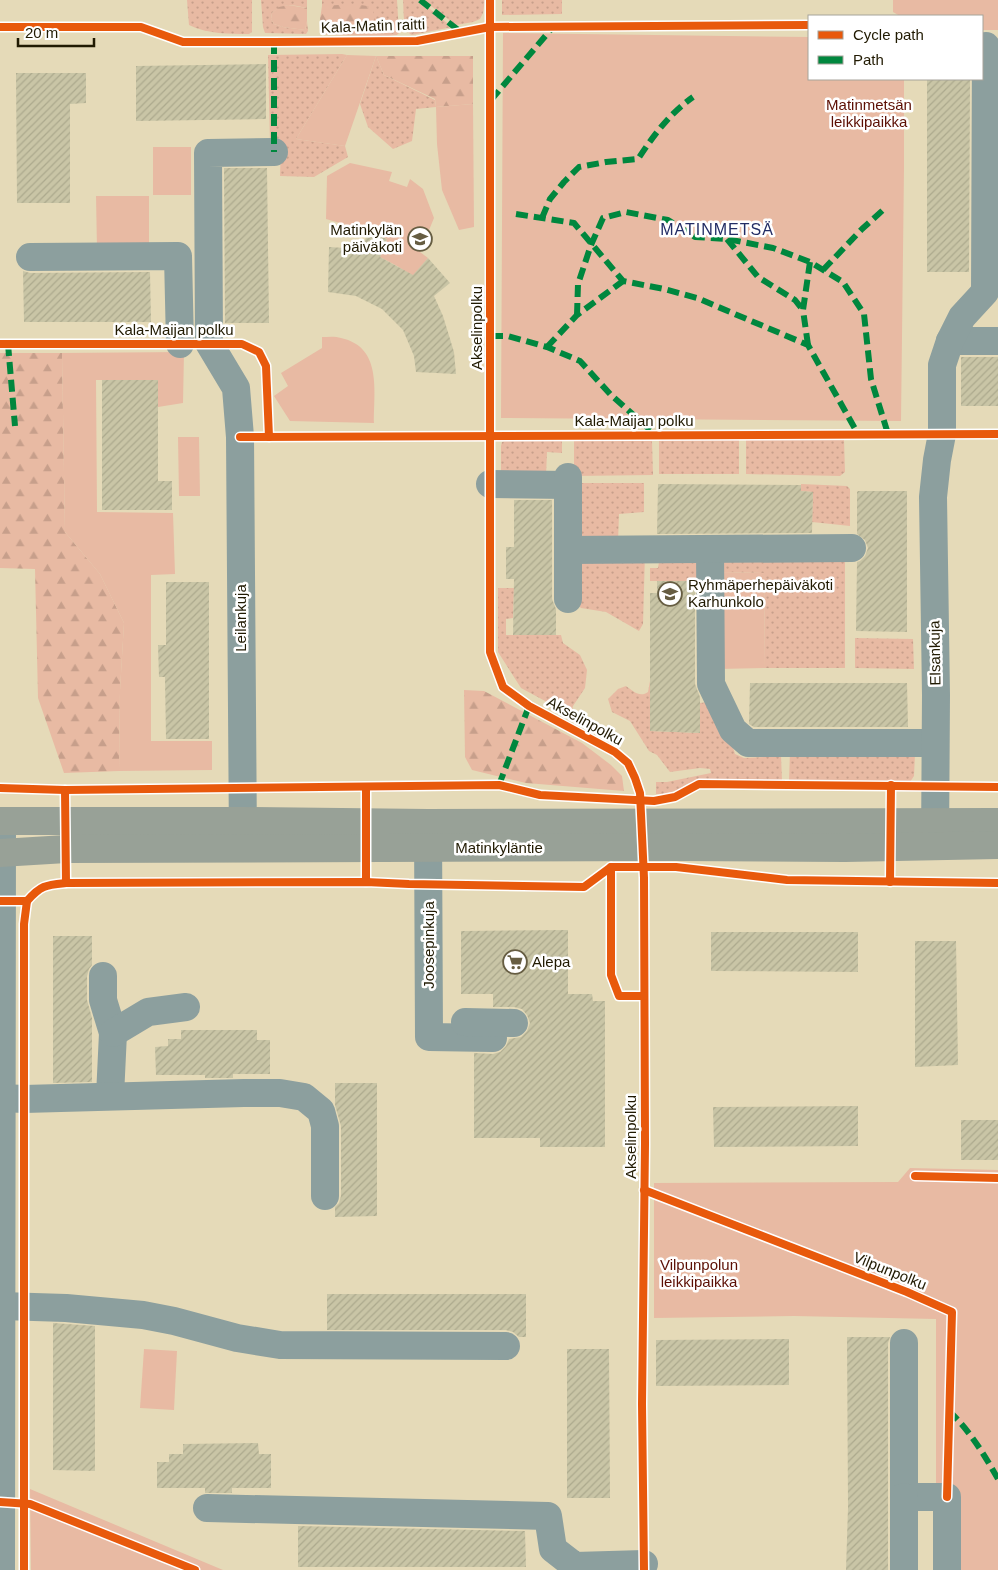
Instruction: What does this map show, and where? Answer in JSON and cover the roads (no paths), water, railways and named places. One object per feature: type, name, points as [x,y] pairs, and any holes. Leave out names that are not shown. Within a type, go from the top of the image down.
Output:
[{"type":"main road","name":"Matinkyläntie","points":[[1,821],[243,821],[428,836],[685,847],[845,848],[998,822]]},
{"type":"main road","name":"Matinkyläntie","points":[[935,834],[998,846]]},
{"type":"main road","name":"Matinkyläntie","points":[[1,853],[66,849],[244,849],[428,836]]},
{"type":"street","name":"Elsankuja","points":[[935,834],[933,497],[936,460],[942,434],[942,366],[950,341],[962,317],[985,292],[986,46]]},
{"type":"street","name":"Leilankuja","points":[[244,849],[240,437],[236,388],[209,343],[208,153],[274,152]]},
{"type":"street","points":[[30,257],[178,256],[180,344]]},
{"type":"street","points":[[950,341],[998,341]]},
{"type":"street","points":[[490,484],[568,481],[568,599]]},
{"type":"street","points":[[568,550],[852,548]]},
{"type":"street","points":[[710,549],[711,684],[732,730],[748,743],[935,743]]},
{"type":"street","points":[[1,821],[1,1570]]},
{"type":"street","name":"Joosepinkuja","points":[[428,836],[435,1027],[500,1028]]},
{"type":"street","points":[[103,976],[103,1000],[113,1033],[110,1096]]},
{"type":"street","points":[[113,1033],[148,1012],[186,1007]]},
{"type":"street","points":[[2,1098],[271,1093],[304,1097],[321,1111],[325,1126],[326,1196]]},
{"type":"street","points":[[2,1306],[66,1308],[143,1315],[174,1321],[237,1338],[280,1345],[506,1346]]},
{"type":"street","points":[[904,1343],[904,1570]]},
{"type":"street","points":[[904,1497],[947,1497],[947,1570]]},
{"type":"street","points":[[207,1508],[548,1516],[553,1550],[576,1566],[644,1564]]},
{"type":"place","name":"Matinkylän päiväkoti","points":[[420,239]]},
{"type":"place","name":"Ryhmäperhepäiväkoti Karhunkolo","points":[[670,594]]},
{"type":"place","name":"Alepa","points":[[515,962]]},
{"type":"district","name":"MATINMETSÄ","points":[[717,229]]},
{"type":"park label","name":"Matinmetsän leikkipaikka","points":[[869,114]]},
{"type":"park label","name":"Vilpunpolun leikkipaikka","points":[[699,1274]]}]
